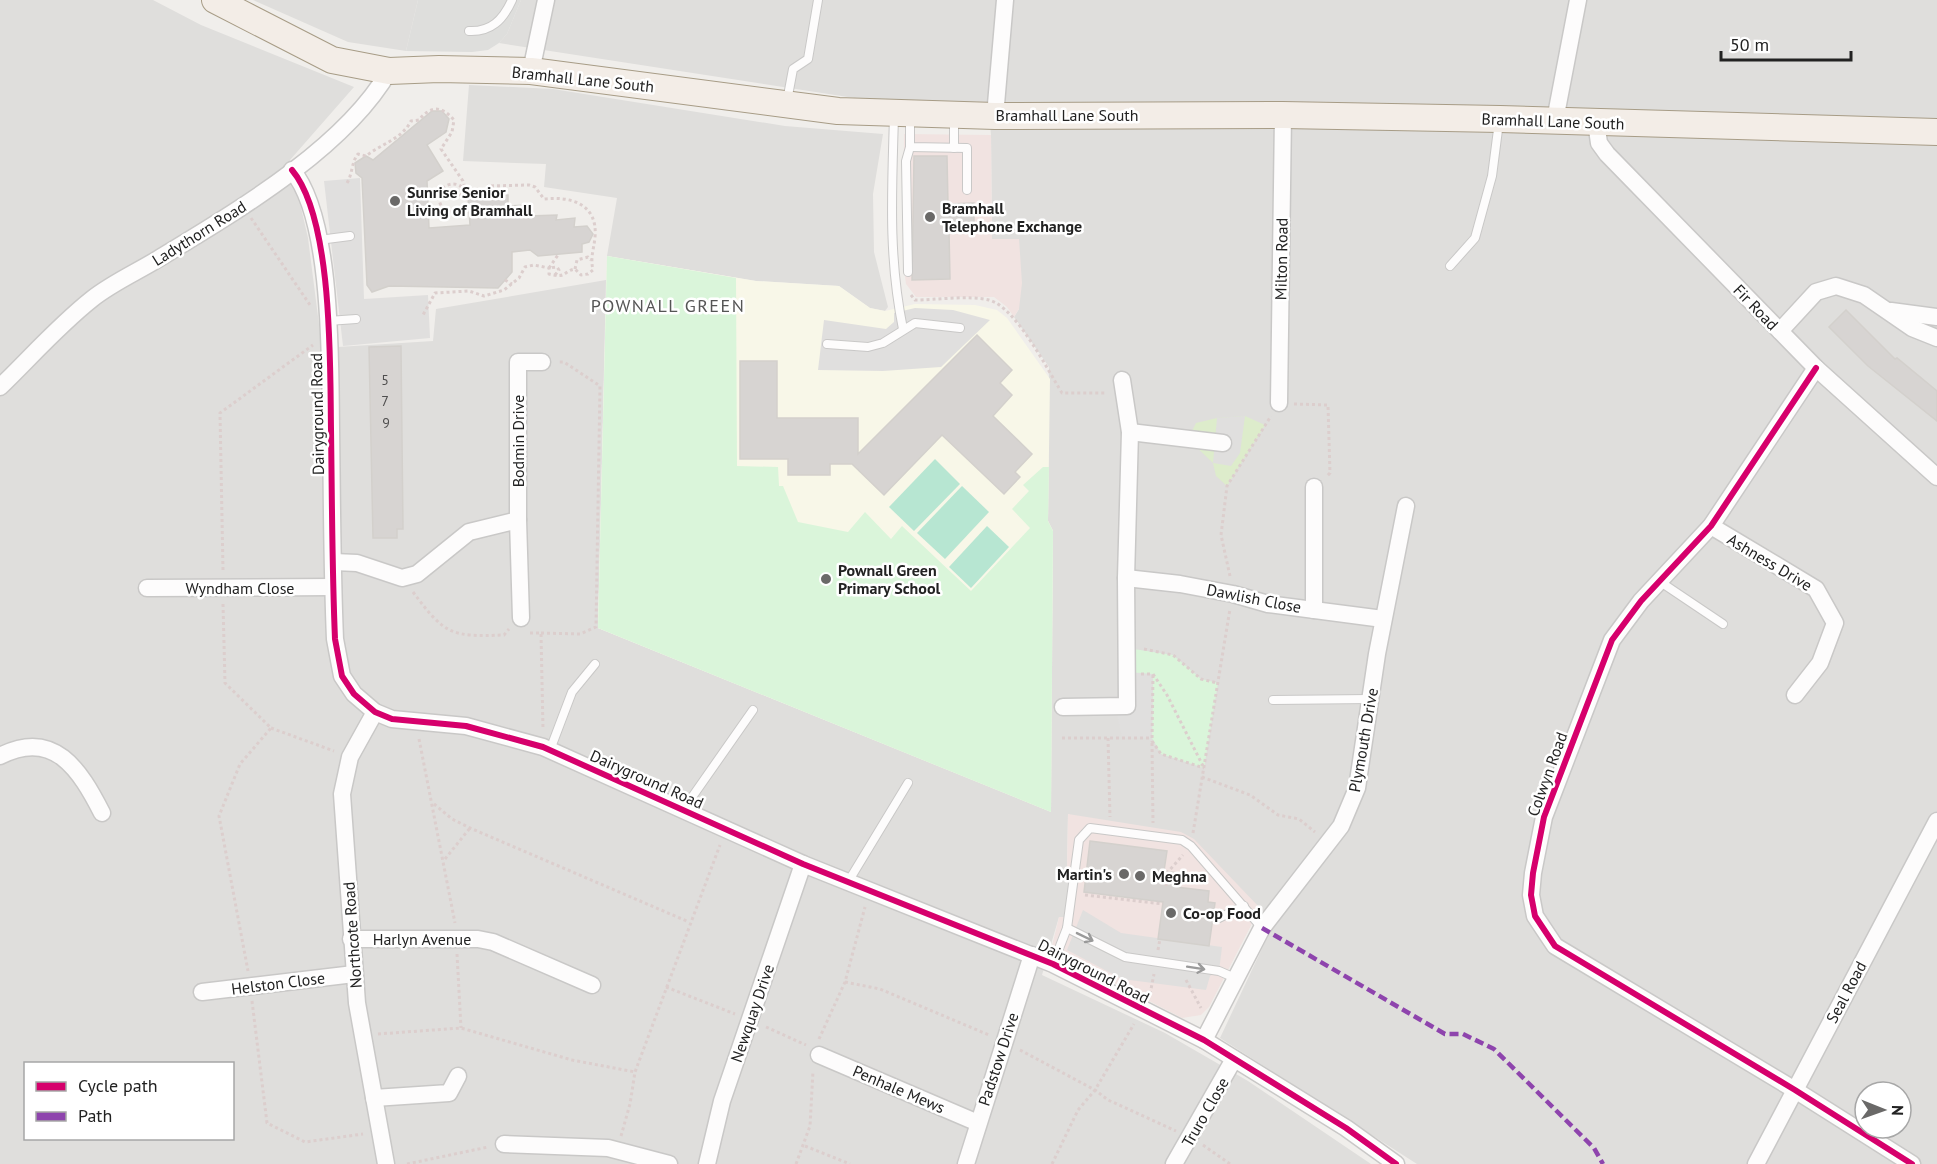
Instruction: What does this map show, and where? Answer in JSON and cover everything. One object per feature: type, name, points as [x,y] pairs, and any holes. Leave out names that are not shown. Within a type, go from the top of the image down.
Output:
[{"type":"main road","name":"Bramhall Lane South","points":[[215,0],[332,60],[389,71],[438,69],[531,71],[837,111],[995,116],[1283,115],[1555,120],[1937,132]]},
{"type":"street","points":[[531,71],[546,0]]},
{"type":"street","points":[[995,116],[1005,0]]},
{"type":"street","points":[[1555,120],[1578,0]]},
{"type":"street","name":"Ladythorn Road","points":[[0,387],[93,298],[243,207],[292,170],[353,120],[375,96],[389,71]]},
{"type":"street","name":"Milton Road","points":[[1279,403],[1283,115]]},
{"type":"street","name":"Fir Road","points":[[1596,122],[1599,143],[1607,154],[1816,368],[1937,477]]},
{"type":"street","name":"Dairyground Road","points":[[292,170],[300,180],[311,204],[319,240],[328,327],[334,639],[342,676],[354,694],[375,712],[392,719],[466,726],[547,748],[803,864],[1032,955],[1142,1010],[1207,1033],[1234,1059],[1346,1128],[1396,1164]]},
{"type":"street","points":[[1780,331],[1816,292],[1836,286],[1864,295],[1912,328],[1937,338]]},
{"type":"street","points":[[1887,311],[1937,317]]},
{"type":"street","name":"Bodmin Drive","points":[[521,618],[518,520],[518,362],[542,362]]},
{"type":"street","name":"Colwyn Road","points":[[1816,368],[1711,526],[1659,582],[1612,640],[1544,817],[1532,884],[1535,916],[1555,946],[1795,1089],[1912,1164]]},
{"type":"street","points":[[1063,707],[1127,706],[1126,578],[1130,432],[1124,387]]},
{"type":"street","points":[[1130,432],[1223,443]]},
{"type":"street","points":[[1314,488],[1314,610]]},
{"type":"street","name":"Plymouth Drive","points":[[1207,1033],[1262,928],[1341,826],[1357,788],[1383,619],[1406,507]]},
{"type":"street","points":[[334,562],[357,563],[402,578],[417,574],[469,532],[518,520]]},
{"type":"street","name":"Ashness Drive","points":[[1711,526],[1816,589],[1835,623],[1820,663],[1795,695]]},
{"type":"street","name":"Dawlish Close","points":[[1126,578],[1180,584],[1233,594],[1268,604],[1383,619]]},
{"type":"street","name":"Wyndham Close","points":[[147,588],[333,587]]},
{"type":"street","name":"Northcote Road","points":[[375,712],[350,756],[342,794],[351,939],[361,1035],[386,1164]]},
{"type":"street","points":[[0,756],[14,749],[39,745],[63,758],[84,778],[102,813]]},
{"type":"street","name":"Seal Road","points":[[1756,1164],[1937,821]]},
{"type":"street","name":"Newquay Drive","points":[[706,1164],[722,1101],[803,864]]},
{"type":"street","name":"Harlyn Avenue","points":[[351,939],[456,939],[493,942],[592,985]]},
{"type":"street","name":"Padstow Drive","points":[[966,1164],[1032,955]]},
{"type":"street","name":"Helston Close","points":[[202,992],[354,974]]},
{"type":"street","name":"Penhale Mews","points":[[817,1052],[978,1123]]},
{"type":"street","name":"Truro Close","points":[[1174,1164],[1234,1059]]},
{"type":"street","points":[[374,1098],[449,1093],[458,1076]]},
{"type":"street","points":[[504,1144],[616,1150],[669,1164]]},
{"type":"lane","points":[[469,31],[486,30],[496,24],[512,0]]},
{"type":"lane","points":[[787,104],[793,69],[808,59],[818,0]]},
{"type":"lane","points":[[902,113],[910,147],[906,161],[908,272]]},
{"type":"lane","points":[[902,113],[890,225],[894,275],[903,329]]},
{"type":"lane","points":[[954,115],[954,148]]},
{"type":"lane","points":[[1450,266],[1475,238],[1492,176],[1500,119]]},
{"type":"lane","points":[[910,147],[967,148],[967,190]]},
{"type":"lane","points":[[319,240],[350,236]]},
{"type":"lane","points":[[328,327],[356,319]]},
{"type":"lane","points":[[827,344],[868,347],[883,343],[903,329],[922,323],[960,328]]},
{"type":"lane","points":[[1659,582],[1723,624]]},
{"type":"lane","points":[[547,748],[572,692],[595,664]]},
{"type":"lane","points":[[1273,700],[1370,699]]},
{"type":"lane","points":[[683,810],[753,710]]},
{"type":"lane","points":[[848,882],[908,783]]},
{"type":"lane","points":[[1053,964],[1067,928],[1074,894],[1079,840],[1090,828],[1182,840],[1191,846],[1262,928]]},
{"type":"lane","points":[[1219,918],[1244,906]]},
{"type":"lane","points":[[1067,928],[1125,957],[1219,971],[1235,978]]},
{"type":"path","points":[[347,183],[353,173],[353,161],[358,154],[366,156],[397,137],[407,129],[411,121],[419,120],[427,110],[437,108],[446,111],[454,120],[452,132],[441,149],[463,181],[468,195]]},
{"type":"path","points":[[465,188],[445,185],[438,202],[449,212],[457,212],[468,195]]},
{"type":"path","points":[[465,188],[460,193],[460,196],[465,199],[468,195],[488,194],[488,186],[529,185],[535,187],[544,199],[556,198],[581,202],[589,209],[594,222],[595,238],[591,260],[593,270],[581,275],[575,269]]},
{"type":"path","points":[[243,207],[328,327],[220,413],[225,682],[271,728],[350,756]]},
{"type":"path","points":[[558,255],[549,268],[549,274],[566,276],[575,269],[577,260],[588,257],[591,260]]},
{"type":"path","points":[[423,315],[435,292],[469,291],[484,296],[504,290],[519,278],[525,267],[534,265],[557,267],[559,270],[555,275]]},
{"type":"path","points":[[505,280],[512,284]]},
{"type":"path","points":[[909,292],[915,300],[988,300],[999,304],[1009,312],[1062,393],[1124,387]]},
{"type":"path","points":[[402,578],[430,616],[448,631],[474,636],[504,635],[521,618],[529,633],[580,634],[596,627],[600,386],[564,362],[542,362]]},
{"type":"path","points":[[1166,886],[1168,872],[1191,846],[1233,594],[1221,535],[1227,486],[1279,403],[1328,405],[1330,473],[1314,488]]},
{"type":"path","points":[[541,633],[547,748]]},
{"type":"path","points":[[1127,648],[1173,655],[1201,679],[1218,683]]},
{"type":"path","points":[[1128,672],[1153,675],[1167,695],[1204,768]]},
{"type":"path","points":[[1153,675],[1153,836]]},
{"type":"path","points":[[416,722],[455,915],[461,1028]]},
{"type":"path","points":[[271,728],[240,764],[219,816],[250,986],[267,1124],[305,1142],[380,1132]]},
{"type":"path","points":[[1062,738],[1152,739]]},
{"type":"path","points":[[1108,738],[1111,831]]},
{"type":"path","points":[[1152,739],[1161,754],[1204,768]]},
{"type":"path","points":[[1202,777],[1250,795],[1278,815],[1299,819],[1328,843]]},
{"type":"path","points":[[432,803],[452,819],[470,828],[689,922]]},
{"type":"path","points":[[444,860],[470,828]]},
{"type":"path","points":[[616,1150],[630,1104],[635,1072],[689,922],[726,830]]},
{"type":"path","points":[[796,1164],[805,1146],[810,1126],[817,1052],[845,982],[870,891]]},
{"type":"path","points":[[1074,894],[1163,904]]},
{"type":"path","points":[[1052,1164],[1078,1110],[1095,1090],[1142,1010],[1153,984],[1156,961]]},
{"type":"path","points":[[1177,965],[1207,1033]]},
{"type":"path","points":[[845,982],[880,989],[1004,1041],[1095,1090],[1108,1100],[1191,1137],[1230,1164]]},
{"type":"path","points":[[666,987],[750,1020],[817,1052]]},
{"type":"path","points":[[361,1035],[461,1028],[572,1060],[635,1072]]},
{"type":"path","points":[[407,1164],[504,1144]]},
{"type":"path","points":[[805,1146],[850,1164]]},
{"type":"shaded area","points":[[0,0],[153,0],[201,25],[354,87],[290,160],[308,238],[322,348],[433,341],[436,309],[606,280],[598,628],[1050,811],[1053,531],[1048,521],[1049,367],[1014,317],[1019,309],[992,239],[991,135],[988,102],[874,101],[499,43],[507,34],[521,0],[1937,0],[1937,1164],[1417,1164],[1220,1038],[1274,923],[1244,893],[1068,814],[1067,868],[1071,869],[1064,917],[1059,917],[1042,975],[1165,1033],[1248,1081],[1371,1164],[0,1164]]},
{"type":"shaded area","points":[[253,0],[418,0],[406,51],[348,42]]},
{"type":"shaded area","points":[[418,0],[521,0],[507,34],[488,50],[472,52],[406,51]]},
{"type":"shaded area","points":[[469,85],[553,89],[785,126],[883,134],[873,194],[874,252],[888,307],[885,311],[870,308],[839,286],[756,281],[607,256],[617,198],[544,187],[546,164],[463,161]]},
{"type":"shaded area","points":[[904,134],[991,135],[992,239],[1019,239],[1022,283],[1019,309],[1014,317],[1007,307],[994,297],[916,297],[906,284],[903,262]]},
{"type":"shaded area","points":[[360,178],[364,299],[428,295],[430,338],[343,346],[324,181]]},
{"type":"shaded area","name":"Pownall Green Primary School","points":[[607,256],[756,281],[839,286],[870,308],[885,311],[915,304],[975,305],[997,310],[1007,318],[1050,379],[1048,521],[1053,531],[1051,812],[598,628]]},
{"type":"shaded area","points":[[915,308],[953,310],[990,320],[941,367],[883,371],[818,370],[824,320],[886,329],[894,322],[894,313]]},
{"type":"shaded area","points":[[1245,416],[1240,453],[1231,466],[1213,463],[1217,418]]},
{"type":"shaded area","points":[[1128,672],[1153,674],[1152,738],[1122,738],[1115,706],[1127,705]]},
{"type":"shaded area","points":[[1068,814],[1181,832],[1194,839],[1260,908],[1209,1007],[1201,1015],[1182,1018],[1051,950],[1059,917],[1064,917],[1071,870],[1067,869]]},
{"type":"shaded area","points":[[1083,910],[1121,933],[1222,947],[1219,971],[1210,976],[1206,990],[1122,979],[1067,950]]},
{"type":"green space","name":"Pownall Green Primary School","points":[[607,256],[736,278],[737,466],[778,467],[779,486],[783,486],[798,522],[848,532],[865,512],[891,539],[902,526],[971,591],[1030,528],[1012,509],[1029,491],[1023,485],[1043,467],[1049,467],[1048,521],[1053,531],[1051,812],[598,628]]},
{"type":"green space","points":[[1245,416],[1265,425],[1227,486],[1216,476],[1213,463],[1188,439],[1196,423],[1217,418]]},
{"type":"green space","points":[[935,459],[960,484],[914,531],[889,507]]},
{"type":"green space","points":[[962,486],[989,512],[945,559],[917,533]]},
{"type":"green space","points":[[987,526],[1009,547],[971,588],[949,567]]},
{"type":"green space","points":[[1127,648],[1173,655],[1201,679],[1218,683],[1204,768],[1161,754],[1152,738],[1153,675],[1128,672]]},
{"type":"building","name":"Sunrise Senior Living of Bramhall","points":[[432,111],[442,111],[449,119],[446,132],[427,145],[443,171],[427,181],[429,228],[470,225],[468,197],[508,195],[508,206],[527,205],[528,216],[557,215],[556,220],[575,218],[574,227],[587,226],[593,234],[589,242],[582,244],[582,252],[538,256],[530,250],[512,252],[512,272],[498,288],[389,286],[372,292],[367,285],[362,178],[356,173],[355,163],[366,156],[373,160]]},
{"type":"building","name":"Bramhall Telephone Exchange","points":[[914,156],[947,156],[948,204],[974,203],[974,230],[949,231],[950,279],[912,280]]},
{"type":"building","points":[[1846,310],[1895,359],[1897,358],[1937,391],[1937,421],[1868,366],[1829,327]]},
{"type":"building","points":[[977,335],[1012,370],[1000,383],[1012,395],[993,416],[1032,454],[1015,472],[1020,477],[1004,494],[942,435],[884,495],[852,464],[830,464],[830,475],[788,475],[788,459],[740,459],[740,361],[777,361],[777,418],[858,418],[858,454]]},
{"type":"building","points":[[401,346],[403,529],[397,529],[397,538],[373,538],[369,347]]},
{"type":"building","points":[[1090,841],[1167,851],[1164,871],[1177,873],[1176,887],[1209,891],[1208,902],[1215,903],[1209,946],[1158,939],[1163,902],[1084,892]]},
{"type":"marked path","points":[[1262,928],[1445,1034],[1463,1034],[1494,1049],[1594,1148],[1603,1164]]},
{"type":"cycle path","points":[[292,170],[305,193],[315,222],[322,257],[329,332],[335,639],[342,676],[354,694],[375,712],[392,719],[466,726],[543,747],[803,864],[1053,964],[1204,1040],[1346,1128],[1396,1164]]},
{"type":"cycle path","points":[[1816,368],[1711,526],[1641,601],[1612,640],[1544,817],[1531,895],[1535,916],[1555,946],[1795,1090],[1912,1164]]},
{"type":"place","name":"Sunrise Senior Living of Bramhall","points":[[395,201]]},
{"type":"place","name":"Bramhall Telephone Exchange","points":[[930,217]]},
{"type":"place","name":"Pownall Green Primary School","points":[[826,579]]},
{"type":"place","name":"Martin's","points":[[1124,874]]},
{"type":"place","name":"Meghna","points":[[1140,876]]},
{"type":"place","name":"Co-op Food","points":[[1171,913]]},
{"type":"district","name":"POWNALL GREEN","points":[[668,306]]}]
